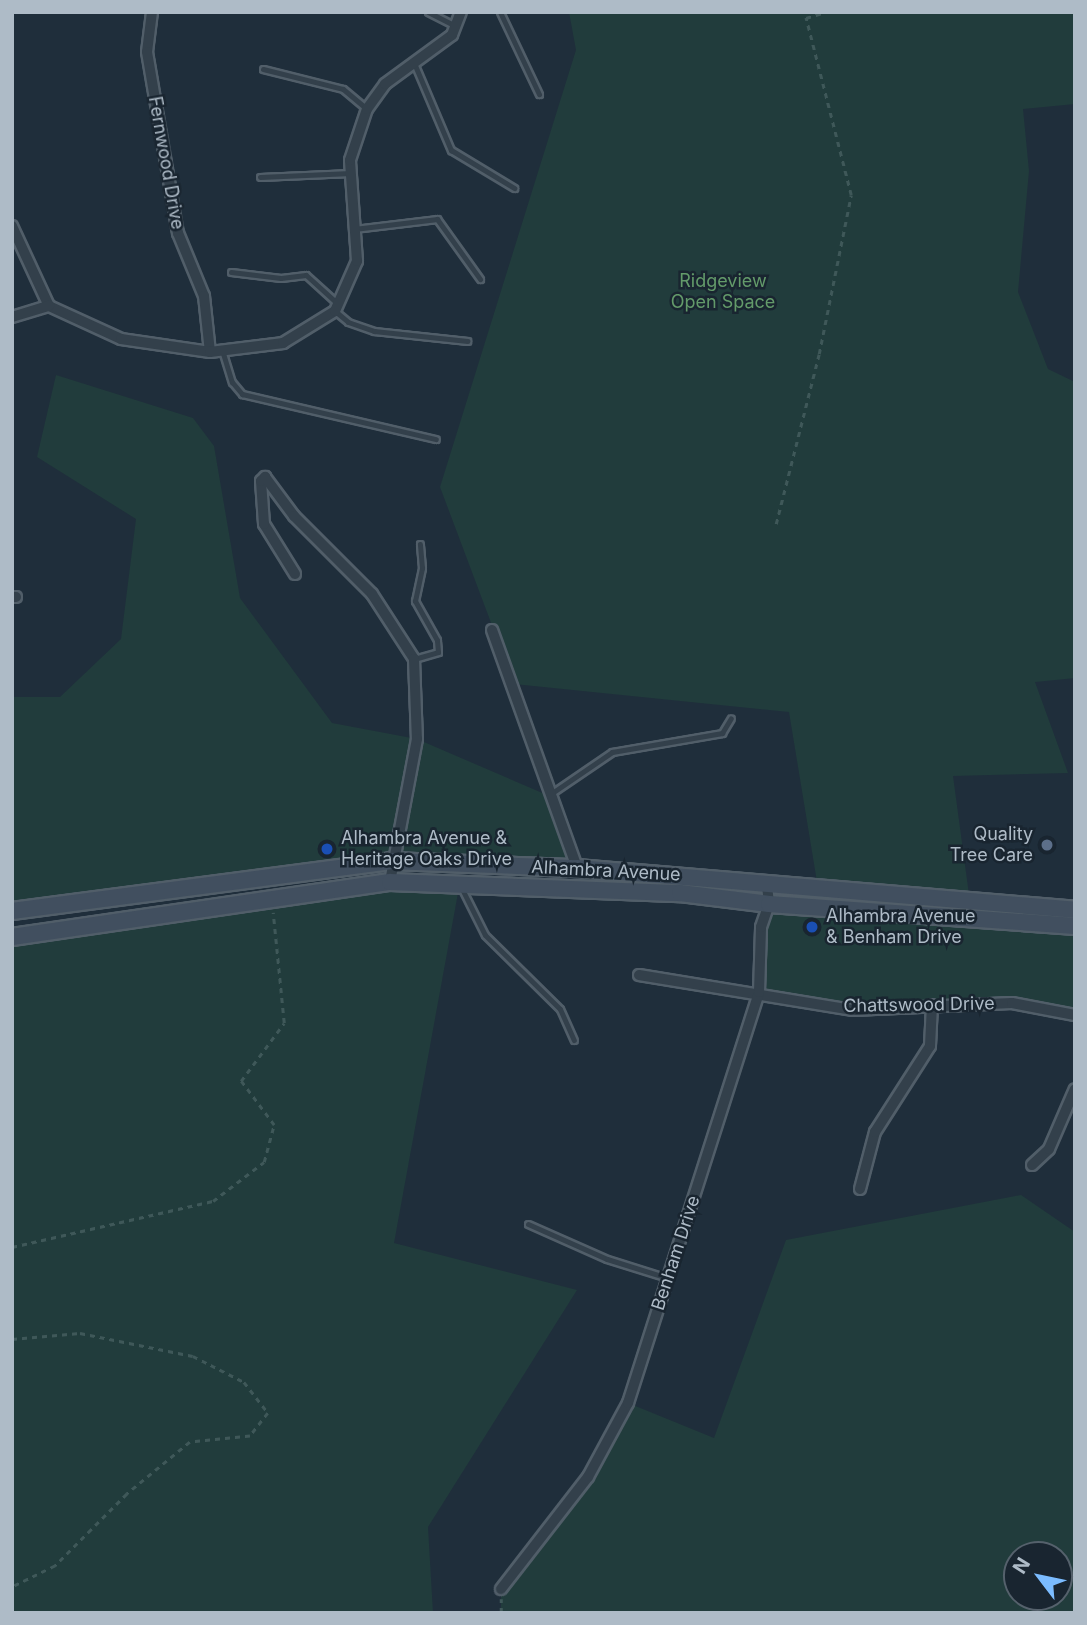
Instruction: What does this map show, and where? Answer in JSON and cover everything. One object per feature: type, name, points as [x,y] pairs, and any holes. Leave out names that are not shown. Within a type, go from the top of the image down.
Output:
[{"type":"main road","name":"Alhambra Avenue","points":[[12,911],[391,861],[577,868],[1075,910]]},
{"type":"main road","name":"Alhambra Avenue","points":[[12,937],[390,882],[460,882],[680,893],[769,904],[1075,926]]},
{"type":"street","name":"Fernwood Drive","points":[[152,12],[146,52],[178,233],[204,296],[216,351]]},
{"type":"street","points":[[12,226],[49,306],[121,339],[216,351],[283,343],[337,308],[357,261],[350,160],[367,109],[385,84],[452,35],[461,12]]},
{"type":"street","points":[[12,317],[49,306]]},
{"type":"street","points":[[295,574],[264,524],[261,481],[265,477],[294,516],[372,594],[414,659],[417,739],[391,861],[390,882]]},
{"type":"street","points":[[492,630],[577,868]]},
{"type":"street","name":"Benham Drive","points":[[501,1589],[588,1477],[628,1403],[759,992],[761,927],[769,904],[767,884]]},
{"type":"street","name":"Chattswood Drive","points":[[639,975],[759,992],[853,1010],[1012,1003],[1075,1015]]},
{"type":"street","points":[[860,1189],[875,1132],[930,1046],[932,1005]]},
{"type":"street","points":[[1032,1165],[1049,1149],[1075,1090]]},
{"type":"lane","points":[[428,12],[456,26]]},
{"type":"lane","points":[[500,12],[539,94]]},
{"type":"lane","points":[[414,63],[451,150],[514,188]]},
{"type":"lane","points":[[263,69],[343,89],[367,109]]},
{"type":"lane","points":[[260,177],[351,173]]},
{"type":"lane","points":[[354,229],[437,219],[480,279]]},
{"type":"lane","points":[[231,272],[281,278],[306,275],[348,322],[374,331],[467,341]]},
{"type":"lane","points":[[216,351],[232,382],[242,394],[436,439]]},
{"type":"lane","points":[[414,659],[438,652],[437,640],[415,601],[422,568],[420,544]]},
{"type":"lane","points":[[552,793],[612,752],[722,733],[732,718]]},
{"type":"lane","points":[[460,882],[485,935],[560,1009],[574,1040]]},
{"type":"lane","points":[[528,1224],[607,1259],[668,1278]]},
{"type":"path","points":[[776,524],[819,354],[851,195],[806,18],[825,12]]},
{"type":"path","points":[[12,1247],[213,1201],[264,1162],[274,1125],[241,1081],[284,1023],[282,968],[271,900]]},
{"type":"path","points":[[12,1339],[80,1333],[193,1356],[244,1382],[268,1413],[250,1436],[190,1442],[127,1494],[55,1566],[12,1587]]},
{"type":"green space","name":"Ridgeview Open Space","points":[[569,12],[1075,12],[1075,104],[1023,109],[1029,171],[1018,292],[1048,369],[1075,382],[1075,678],[1035,682],[1068,773],[953,776],[970,902],[818,888],[789,712],[514,684],[440,487],[576,50]]},
{"type":"green space","points":[[56,375],[193,418],[214,446],[240,598],[332,723],[417,739],[554,798],[577,868],[391,861],[12,911],[12,697],[60,697],[121,639],[136,519],[37,457]]},
{"type":"green space","points":[[460,882],[394,1243],[577,1290],[428,1527],[433,1613],[12,1613],[12,937],[271,900]]},
{"type":"green space","points":[[769,904],[1075,926],[1075,1015],[1012,1003],[853,1010],[759,992],[761,927]]},
{"type":"green space","points":[[1021,1195],[1075,1232],[1075,1613],[501,1613],[501,1589],[588,1477],[628,1403],[714,1438],[786,1240]]},
{"type":"place","name":"Quality Tree Care","points":[[1047,845]]},
{"type":"place","name":"Alhambra Avenue & Heritage Oaks Drive","points":[[327,849]]},
{"type":"place","name":"Alhambra Avenue & Benham Drive","points":[[812,927]]}]
